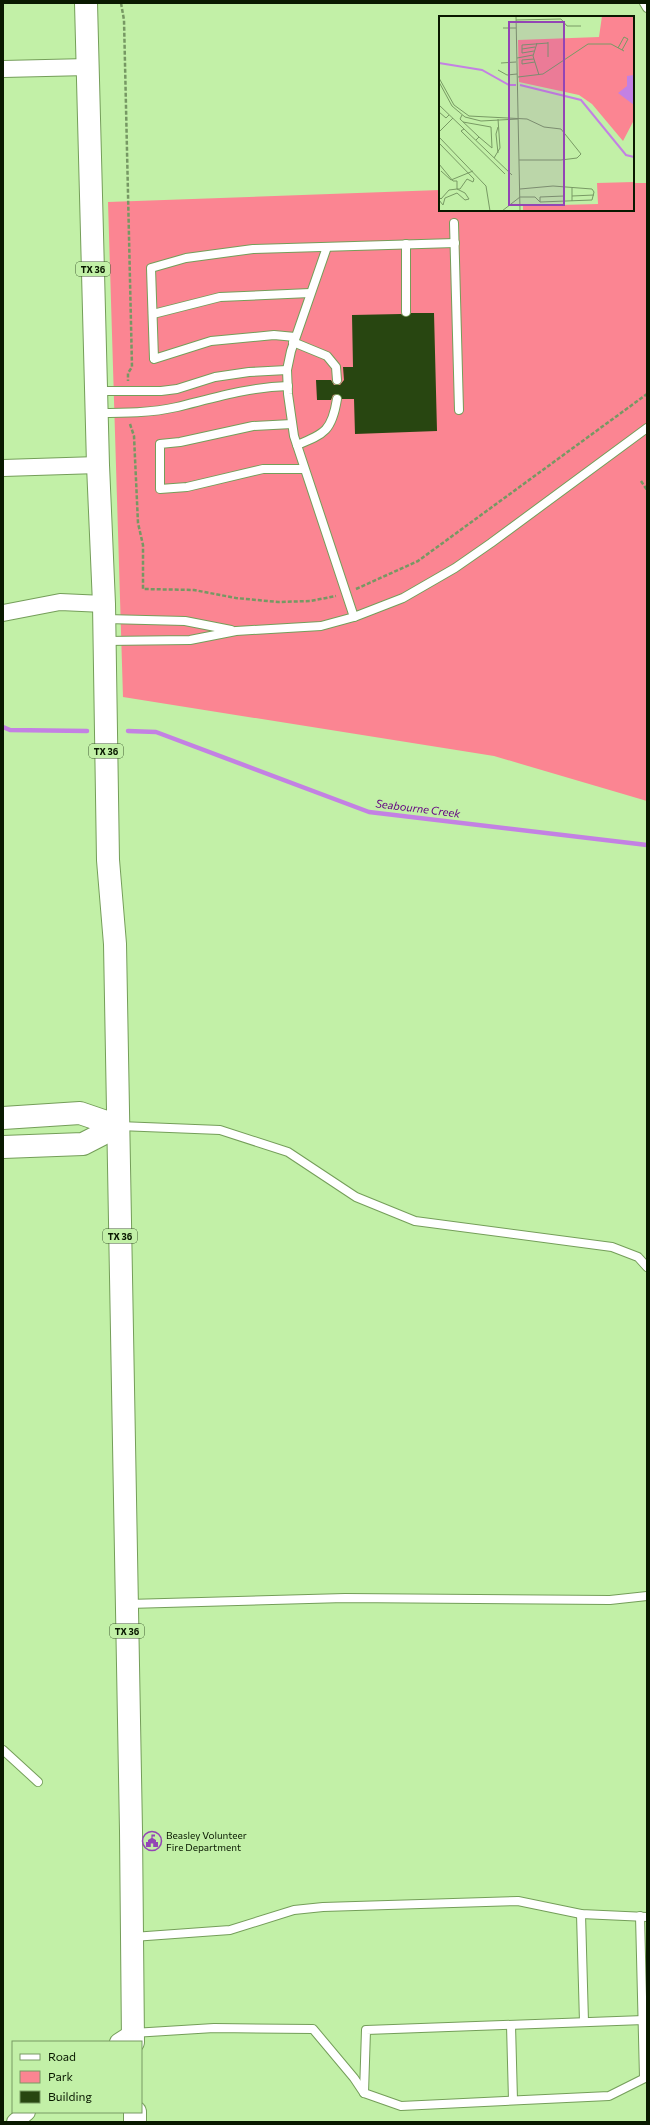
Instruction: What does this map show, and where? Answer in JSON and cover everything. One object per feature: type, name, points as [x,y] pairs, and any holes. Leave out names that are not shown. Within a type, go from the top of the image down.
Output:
[{"type":"main road","name":"TX 36","points":[[86,3],[96,413],[104,611],[108,860],[115,944],[132,1937],[128,2039]]},
{"type":"main road","points":[[3,1118],[80,1114],[118,1126]]},
{"type":"main road","points":[[3,1147],[82,1144],[118,1126]]},
{"type":"street","points":[[3,69],[88,67]]},
{"type":"street","points":[[3,468],[98,465]]},
{"type":"street","points":[[3,613],[60,602],[104,611]]},
{"type":"street","points":[[15,2122],[26,2113]]},
{"type":"lane","points":[[644,3],[647,8]]},
{"type":"lane","points":[[454,223],[459,410]]},
{"type":"lane","points":[[337,380],[336,367],[327,356],[294,339],[274,335],[211,341],[154,359],[151,268],[186,258],[253,249],[455,243]]},
{"type":"lane","points":[[406,244],[406,312]]},
{"type":"lane","points":[[327,247],[294,339],[287,370],[288,386],[292,424],[297,445],[354,617]]},
{"type":"lane","points":[[153,314],[220,297],[310,293]]},
{"type":"lane","points":[[96,391],[161,391],[177,389],[215,377],[248,372],[287,370]]},
{"type":"lane","points":[[96,413],[155,410],[176,407],[230,393],[270,386],[288,386]]},
{"type":"lane","points":[[297,445],[319,437],[330,426],[334,417],[337,399]]},
{"type":"lane","points":[[292,424],[253,426],[180,442],[160,444],[160,489],[187,487],[264,468],[304,468]]},
{"type":"lane","points":[[104,641],[190,640],[236,631],[322,626],[354,617],[403,598],[455,568],[647,428]]},
{"type":"lane","points":[[104,611],[185,621],[236,631]]},
{"type":"lane","points":[[118,1126],[220,1130],[288,1152],[356,1197],[415,1220],[612,1247],[638,1257],[647,1267]]},
{"type":"lane","points":[[127,1604],[345,1598],[610,1600],[647,1596]]},
{"type":"lane","points":[[3,1750],[38,1782]]},
{"type":"lane","points":[[128,2039],[214,2028],[313,2029],[354,2078],[364,2093],[401,2106],[609,2096],[646,2077],[644,2020],[644,1916],[581,1914],[518,1901],[323,1907],[294,1910],[230,1930],[132,1937]]},
{"type":"lane","points":[[581,1914],[584,2022]]},
{"type":"lane","points":[[364,2093],[366,2030],[644,2020]]},
{"type":"lane","points":[[510,2025],[513,2100]]},
{"type":"path","points":[[641,481],[647,490]]},
{"type":"green space","points":[[634,183],[647,183],[647,801],[494,756],[123,697],[108,202],[439,190],[439,211],[634,211]]},
{"type":"building","points":[[411,313],[434,313],[437,431],[355,434],[354,399],[342,399],[338,394],[333,395],[331,400],[317,400],[316,380],[331,380],[334,385],[340,385],[344,380],[343,367],[353,367],[352,315],[401,314],[406,317]]},
{"type":"waterway","name":"Seabourne Creek","points":[[3,727],[10,730],[87,731]]},
{"type":"waterway","name":"Seabourne Creek","points":[[128,731],[156,732],[369,812],[647,845]]},
{"type":"place","name":"Beasley Volunteer Fire Department","points":[[152,1841]]}]
